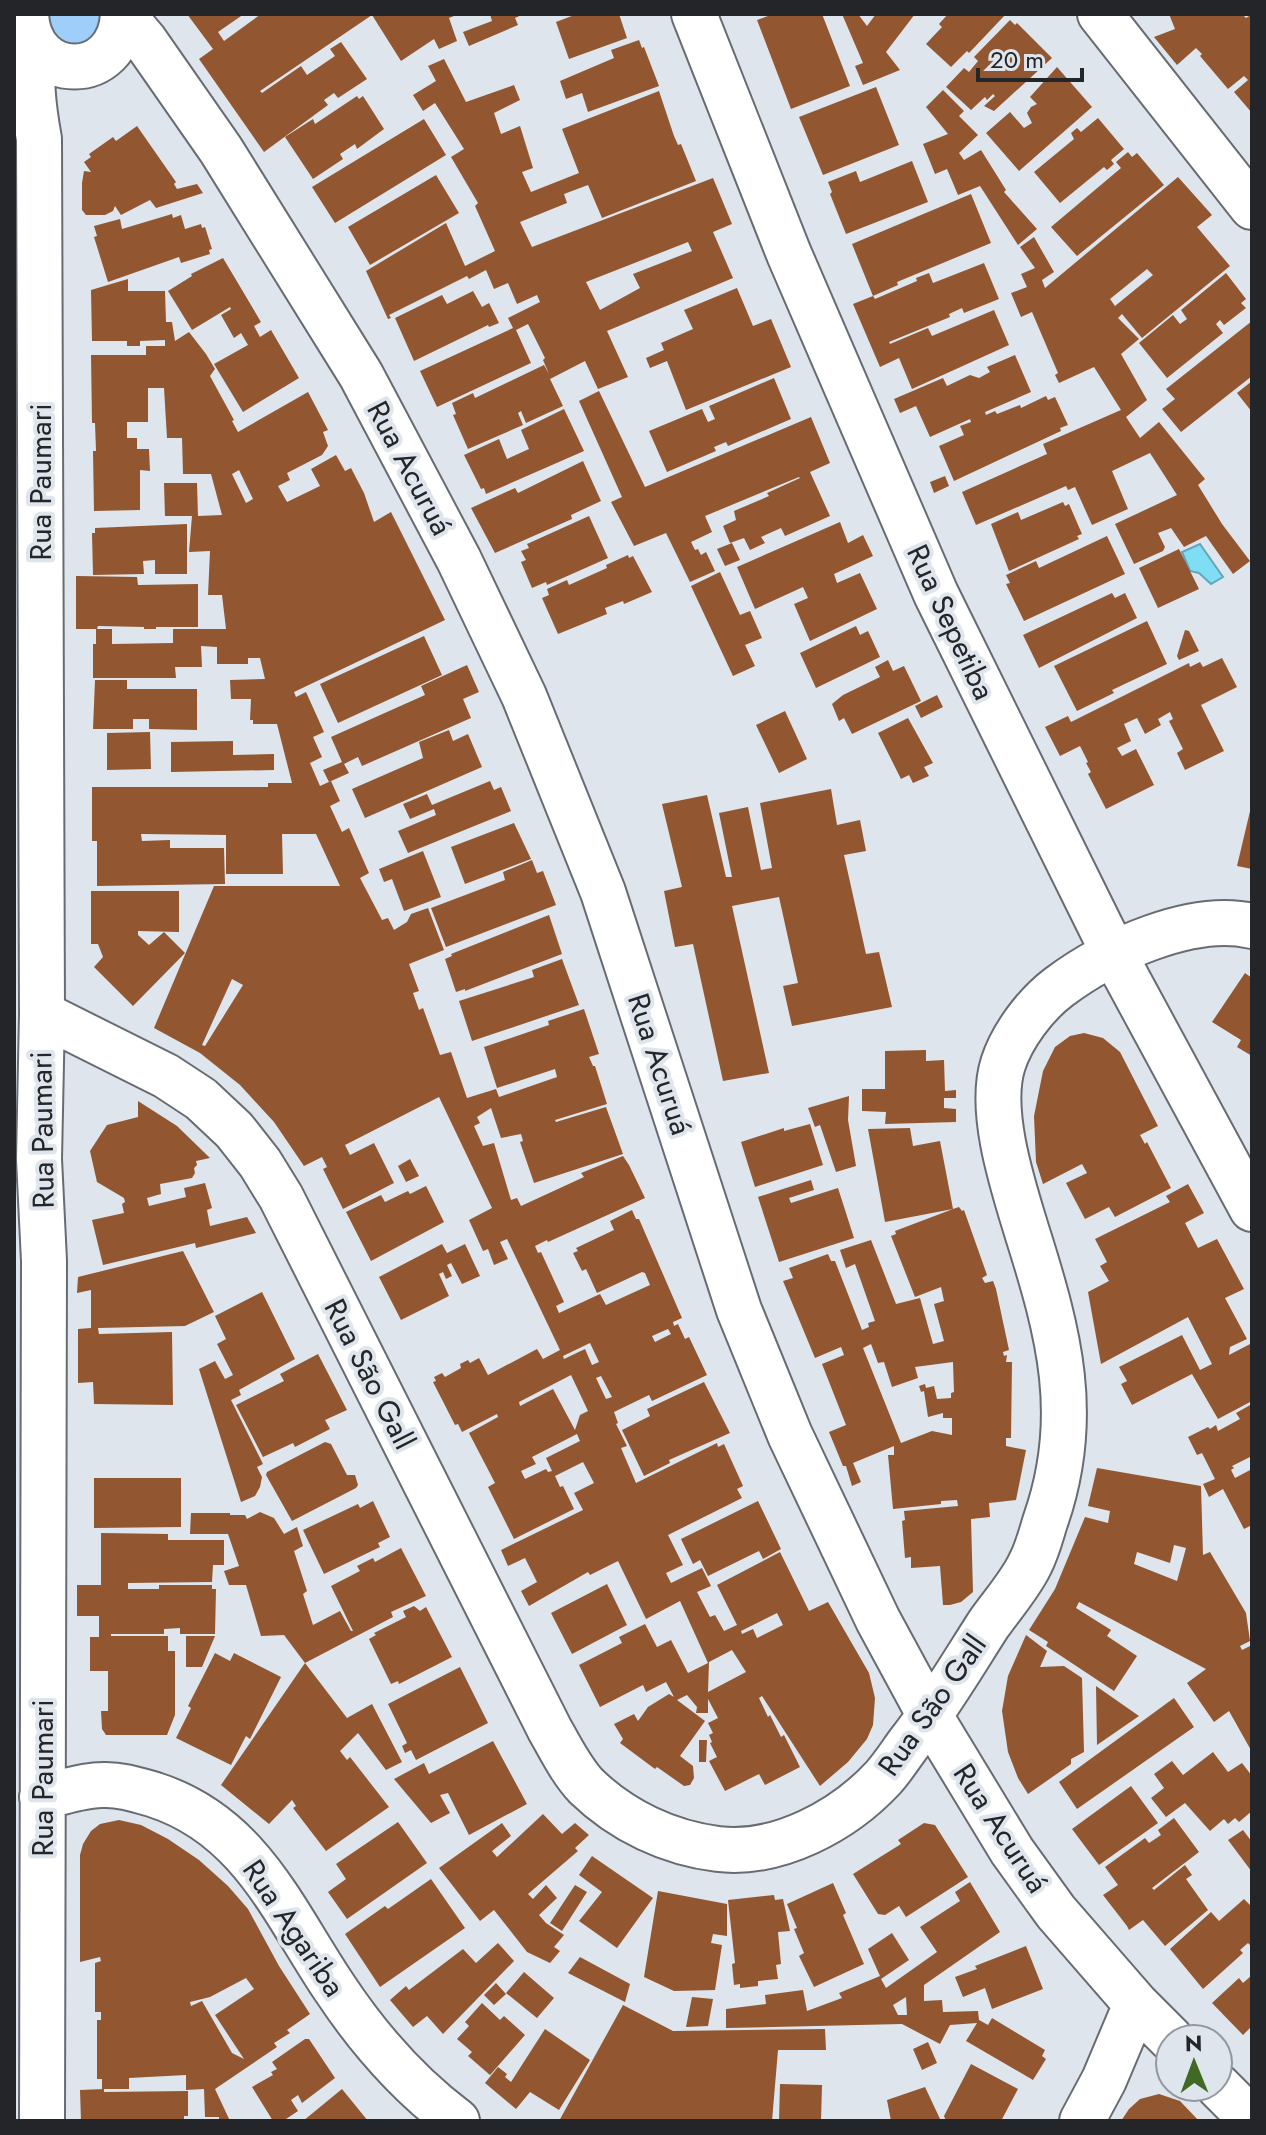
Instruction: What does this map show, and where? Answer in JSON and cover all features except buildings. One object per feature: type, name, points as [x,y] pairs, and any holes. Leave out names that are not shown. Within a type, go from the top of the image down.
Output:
[{"type":"street","points":[[83,65],[105,57],[116,45],[122,30],[123,14]]},
{"type":"street","name":"Rua Acuruá","points":[[123,14],[221,150],[361,375],[459,560],[524,696],[603,892],[739,1310],[790,1435],[878,1620],[930,1716],[1012,1851],[1056,1912],[1155,2023]]},
{"type":"street","name":"Rua Sepetiba","points":[[694,14],[789,254],[936,594],[1114,954],[1252,1209]]},
{"type":"street","points":[[1100,14],[1252,207]]},
{"type":"street","points":[[30,30],[52,61],[168,73]]},
{"type":"street","name":"Rua Paumari","points":[[30,30],[31,96],[39,139],[42,1014],[40,1060],[27,1161],[42,1754],[42,2121]]},
{"type":"street","name":"Rua Paumari","points":[[39,139],[83,65]]},
{"type":"street","name":"Rua São Gall","points":[[42,1014],[166,1076],[201,1099],[234,1130],[260,1163],[286,1207],[550,1730],[585,1785],[623,1815],[655,1832],[688,1844],[722,1850],[773,1845],[821,1825],[850,1807],[883,1778],[930,1716],[1030,1564],[1057,1488],[1066,1426],[1062,1371],[1052,1310],[1012,1184],[998,1113],[1002,1066],[1024,1024],[1058,988],[1114,954],[1185,926],[1235,922],[1252,926]]},
{"type":"street","points":[[14,1097],[40,1060],[102,1045]]},
{"type":"street","name":"Rua Agariba","points":[[42,1754],[101,1785]]},
{"type":"street","name":"Rua Agariba","points":[[42,1797],[101,1785],[132,1788],[179,1803],[220,1829],[256,1866],[281,1899],[334,1988],[375,2042],[457,2121]]},
{"type":"street","points":[[1082,2121],[1104,2080],[1136,2004]]},
{"type":"street","points":[[1234,2102],[1252,2120]]},
{"type":"shaded area","points":[[48,14],[105,14],[93,52],[57,42]]},
{"type":"shaded area","points":[[1200,544],[1223,577],[1211,584],[1199,573],[1190,571],[1182,552]]}]
